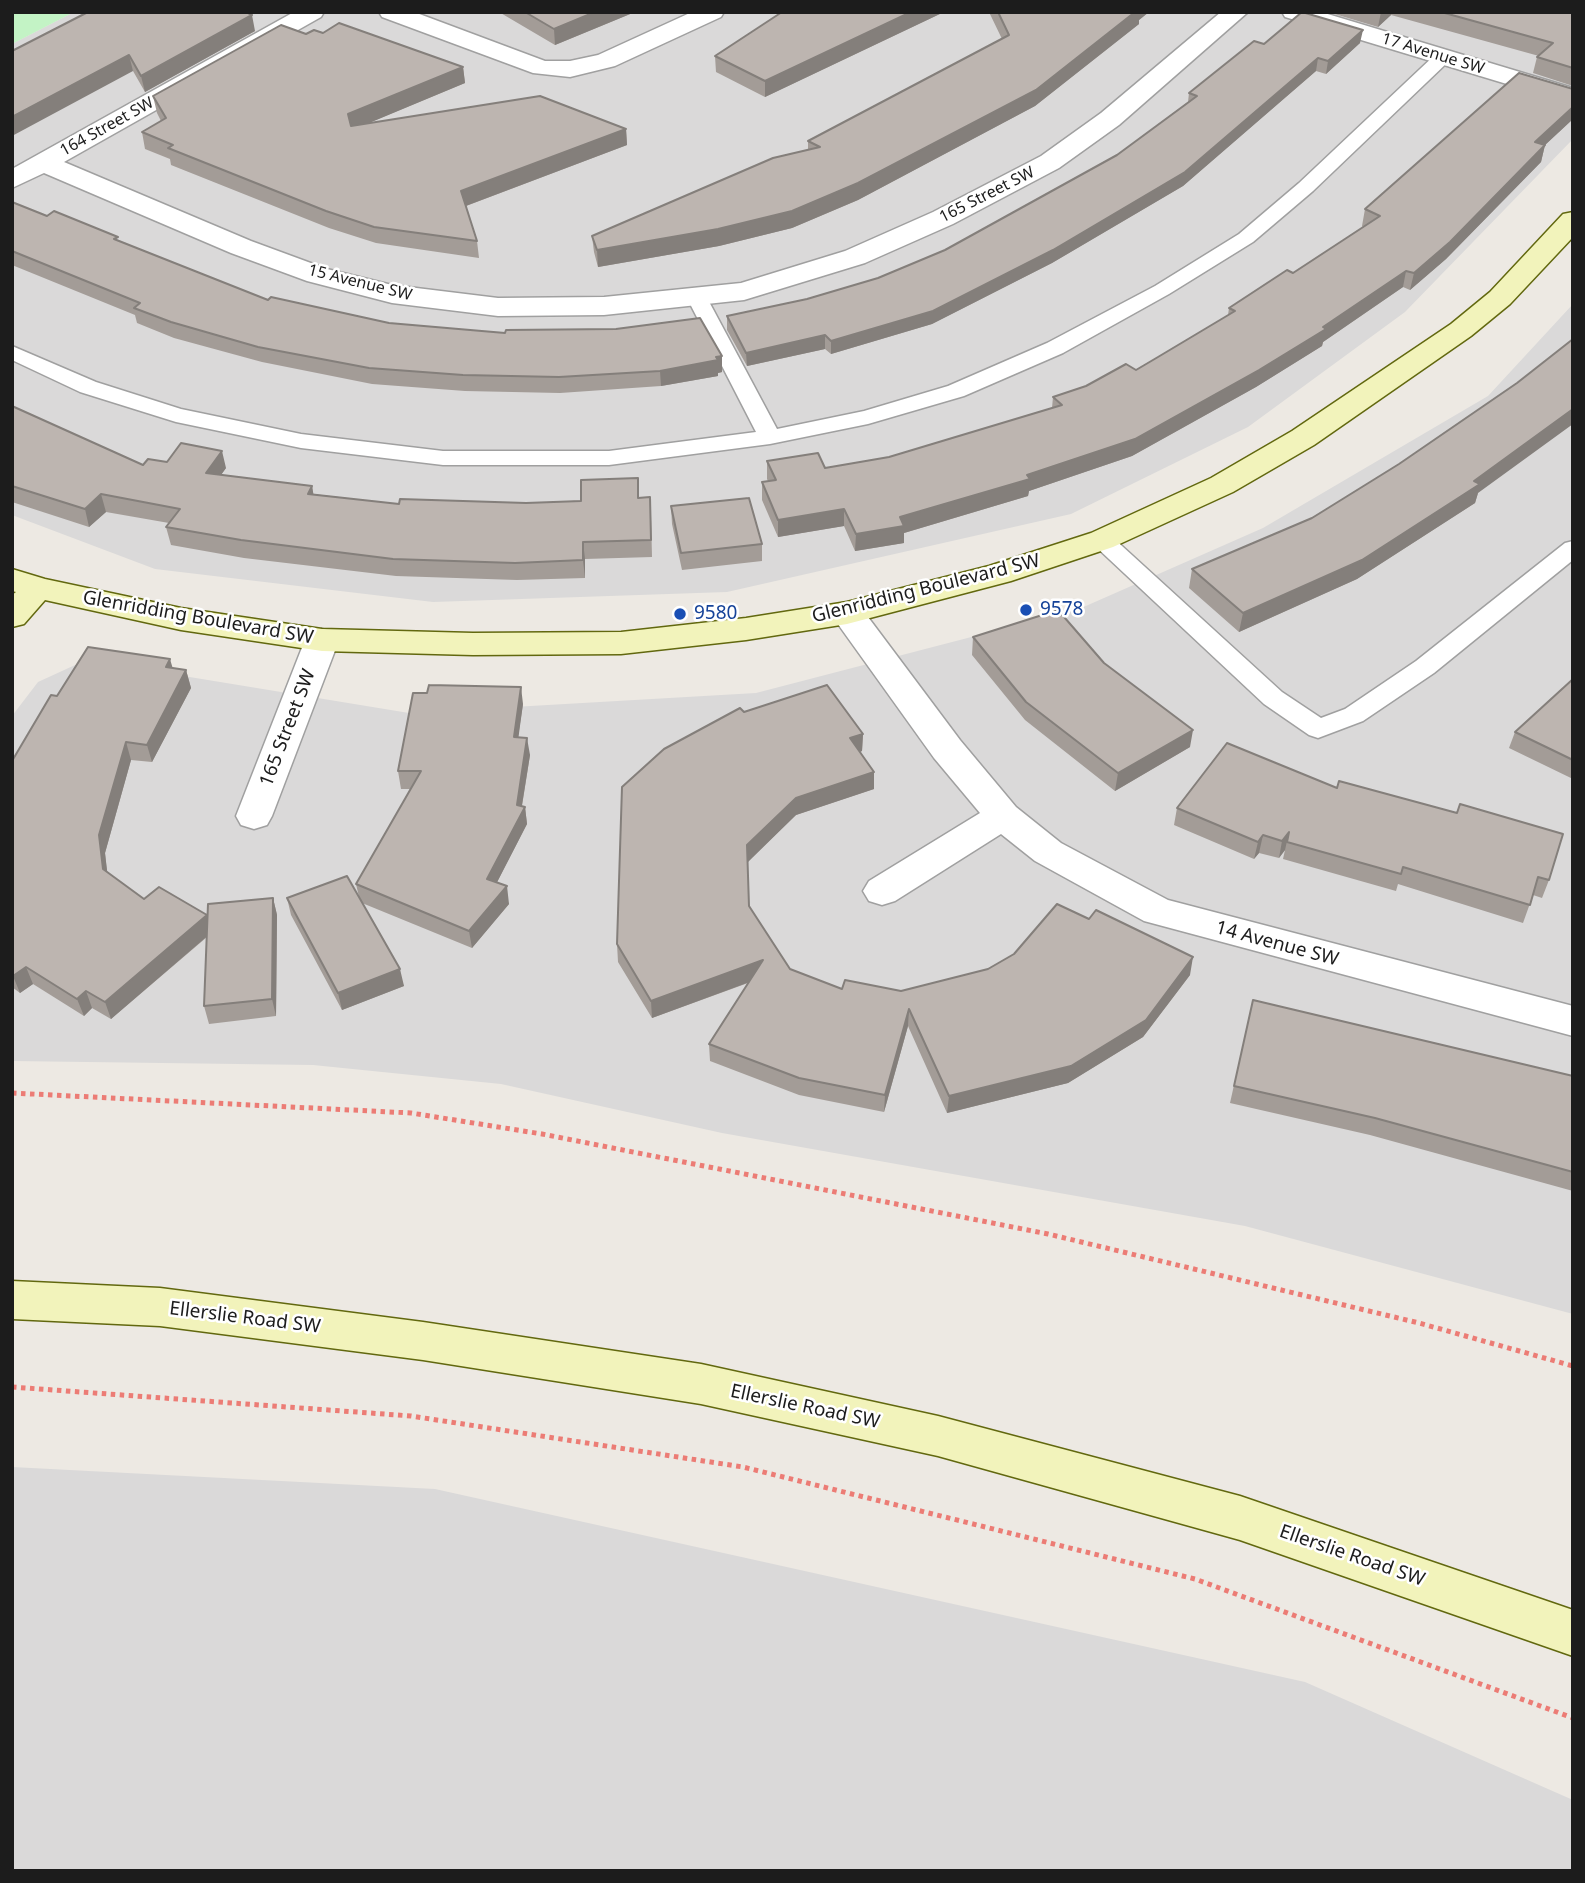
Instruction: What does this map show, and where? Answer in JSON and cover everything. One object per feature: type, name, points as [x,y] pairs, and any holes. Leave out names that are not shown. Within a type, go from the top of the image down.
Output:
[{"type":"street","name":"164 Street SW","points":[[12,180],[312,12]]},
{"type":"street","points":[[391,12],[542,68],[570,69],[606,61],[712,12]]},
{"type":"street","name":"165 Street SW","points":[[696,296],[744,291],[855,257],[943,218],[1050,162],[1110,119],[1236,12]]},
{"type":"street","name":"17 Avenue SW","points":[[1294,12],[1573,96]]},
{"type":"street","name":"15 Avenue SW","points":[[43,163],[241,247],[317,275],[393,294],[498,307],[604,306],[696,296]]},
{"type":"street","name":"Glenridding Boulevard SW","points":[[25,583],[181,619],[322,640],[473,644],[621,643],[746,629],[847,613],[999,575],[1102,540],[1222,485],[1303,439],[1398,376],[1500,298],[1573,220]]},
{"type":"street","points":[[12,616],[25,583]]},
{"type":"street","name":"14 Avenue SW","points":[[847,613],[947,749],[1003,816],[1048,852],[1157,911],[1573,1021]]},
{"type":"street","name":"165 Street SW","points":[[254,816],[322,640]]},
{"type":"street","points":[[882,891],[1003,816]]},
{"type":"street","name":"Ellerslie Road SW","points":[[12,1300],[160,1307],[423,1342],[701,1384],[938,1436],[1240,1518],[1573,1633]]},
{"type":"lane","points":[[12,352],[88,387],[176,415],[301,442],[443,458],[609,458],[770,437],[868,417],[956,391],[1055,348],[1162,290],[1247,238],[1306,187],[1443,57]]},
{"type":"lane","points":[[696,296],[770,437]]},
{"type":"lane","points":[[1102,540],[1273,698],[1318,729],[1354,715],[1424,667],[1573,548]]},
{"type":"path","points":[[12,1093],[411,1113],[541,1133],[1048,1234],[1419,1323],[1573,1366]]},
{"type":"path","points":[[12,1387],[411,1416],[743,1467],[1195,1579],[1573,1718]]},
{"type":"shaded area","points":[[74,12],[1573,12],[1573,139],[1405,312],[1248,427],[1071,514],[727,592],[433,602],[155,569],[12,515],[12,44]]},
{"type":"shaded area","points":[[1573,304],[1573,1314],[1245,1226],[722,1133],[501,1084],[313,1065],[12,1061],[12,716],[38,682],[86,660],[409,713],[756,693],[1079,609],[1263,528],[1488,396]]},
{"type":"shaded area","points":[[12,1467],[435,1489],[1305,1682],[1573,1800],[1573,1871],[12,1871]]},
{"type":"green space","points":[[12,12],[74,12],[12,44]]},
{"type":"building","points":[[88,12],[246,12],[252,15],[141,76],[129,55],[12,117],[12,51]]},
{"type":"building","points":[[525,12],[595,12],[554,29]]},
{"type":"building","points":[[782,12],[911,12],[765,81],[715,56]]},
{"type":"building","points":[[998,12],[1135,12],[1036,90],[858,183],[792,211],[718,229],[597,250],[592,236],[773,158],[820,147],[808,141],[1009,35]]},
{"type":"building","points":[[1302,12],[1363,30],[1328,61],[1318,58],[1185,172],[1053,250],[933,311],[831,341],[825,335],[746,353],[727,316],[807,299],[878,278],[945,250],[1117,155],[1197,96],[1189,93],[1254,41],[1264,44]]},
{"type":"building","points":[[1441,12],[1573,12],[1573,68],[1537,57],[1553,43]]},
{"type":"building","points":[[339,23],[463,67],[348,114],[351,126],[540,96],[626,129],[461,191],[477,241],[374,227],[326,211],[168,148],[173,145],[142,132],[166,118],[153,96],[281,25],[306,34],[314,30],[323,33]]},
{"type":"building","points":[[1519,73],[1573,89],[1573,107],[1535,142],[1545,145],[1450,242],[1414,273],[1406,271],[1323,327],[1326,329],[1259,370],[1135,439],[1027,475],[1030,479],[900,517],[904,526],[856,534],[844,509],[778,520],[762,482],[776,480],[767,461],[818,453],[825,468],[889,457],[1062,405],[1053,397],[1086,386],[1126,364],[1136,370],[1235,311],[1229,308],[1287,270],[1293,273],[1380,216],[1365,209]]},
{"type":"building","points":[[12,202],[47,216],[54,211],[118,237],[114,239],[268,300],[271,297],[389,323],[505,333],[506,330],[616,329],[700,318],[722,356],[716,357],[718,360],[660,371],[559,377],[463,375],[369,368],[258,347],[171,322],[134,308],[140,303],[12,251]]},
{"type":"building","points":[[1573,339],[1573,409],[1474,481],[1480,484],[1362,560],[1243,613],[1192,569],[1312,518],[1399,464],[1517,383]]},
{"type":"building","points":[[12,406],[143,465],[148,459],[167,462],[181,443],[222,451],[206,473],[312,486],[308,494],[399,504],[400,499],[526,503],[581,501],[581,480],[638,478],[638,498],[650,497],[651,540],[583,542],[583,560],[515,563],[393,559],[241,540],[166,527],[180,509],[101,494],[85,509],[12,486]]},
{"type":"building","points":[[749,498],[762,544],[681,553],[671,506]]},
{"type":"building","points":[[1058,610],[1104,663],[1193,730],[1118,773],[1026,702],[973,637]]},
{"type":"building","points":[[88,647],[170,659],[166,667],[186,670],[147,745],[126,742],[99,835],[103,869],[144,899],[159,887],[207,915],[105,1002],[86,991],[77,999],[26,967],[12,975],[12,761],[51,695],[57,696]]},
{"type":"building","points":[[1573,679],[1573,760],[1515,732]]},
{"type":"building","points":[[429,685],[521,687],[514,737],[527,738],[517,805],[525,807],[487,879],[507,886],[469,931],[356,884],[421,771],[398,771],[413,693],[427,693]]},
{"type":"building","points":[[827,685],[863,734],[850,738],[874,772],[796,798],[747,845],[749,906],[790,969],[842,989],[845,980],[901,991],[988,969],[1014,954],[1057,904],[1089,919],[1096,910],[1193,957],[1146,1020],[1071,1066],[949,1096],[909,1009],[885,1095],[799,1078],[709,1044],[763,960],[651,1001],[617,944],[622,787],[664,749],[740,708],[744,712]]},
{"type":"building","points":[[1227,743],[1337,788],[1339,781],[1457,813],[1460,804],[1563,834],[1549,880],[1538,877],[1530,905],[1403,867],[1401,874],[1287,842],[1289,832],[1282,841],[1263,835],[1258,842],[1177,808]]},
{"type":"building","points":[[347,876],[400,969],[338,993],[287,898]]},
{"type":"building","points":[[273,898],[272,999],[204,1006],[208,904]]},
{"type":"building","points":[[1253,1000],[1573,1076],[1573,1172],[1375,1118],[1234,1086]]},
{"type":"place","name":"9578","points":[[1026,610]]},
{"type":"place","name":"9580","points":[[680,614]]}]
